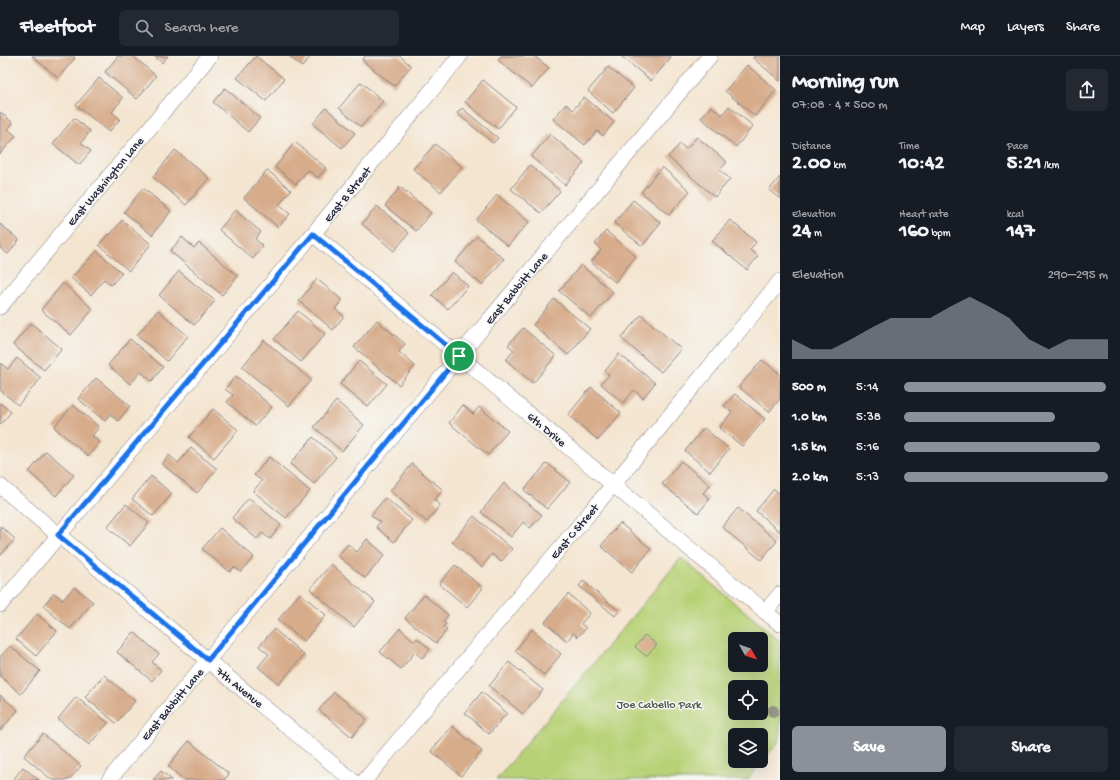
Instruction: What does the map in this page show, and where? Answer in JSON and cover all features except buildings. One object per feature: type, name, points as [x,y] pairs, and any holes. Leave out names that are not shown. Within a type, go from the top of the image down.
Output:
[{"type":"street","name":"East Washington Lane","points":[[0,307],[210,56]]},
{"type":"street","name":"East B Street","points":[[0,605],[313,234],[460,56]]},
{"type":"street","name":"East Babbitt Lane","points":[[108,780],[710,56]]},
{"type":"street","name":"6th Drive","points":[[313,234],[780,624]]},
{"type":"street","name":"East C Street","points":[[366,780],[613,485],[780,281]]},
{"type":"street","name":"7th Avenue","points":[[0,486],[352,780]]},
{"type":"street","points":[[765,612],[780,594]]},
{"type":"green space","name":"Joe Cabello Park","points":[[681,558],[780,641],[780,740],[768,755],[768,728],[728,728],[728,768],[757,768],[747,780],[496,780]]},
{"type":"route","points":[[313,234],[459,356],[208,660],[58,535],[313,234]]}]
